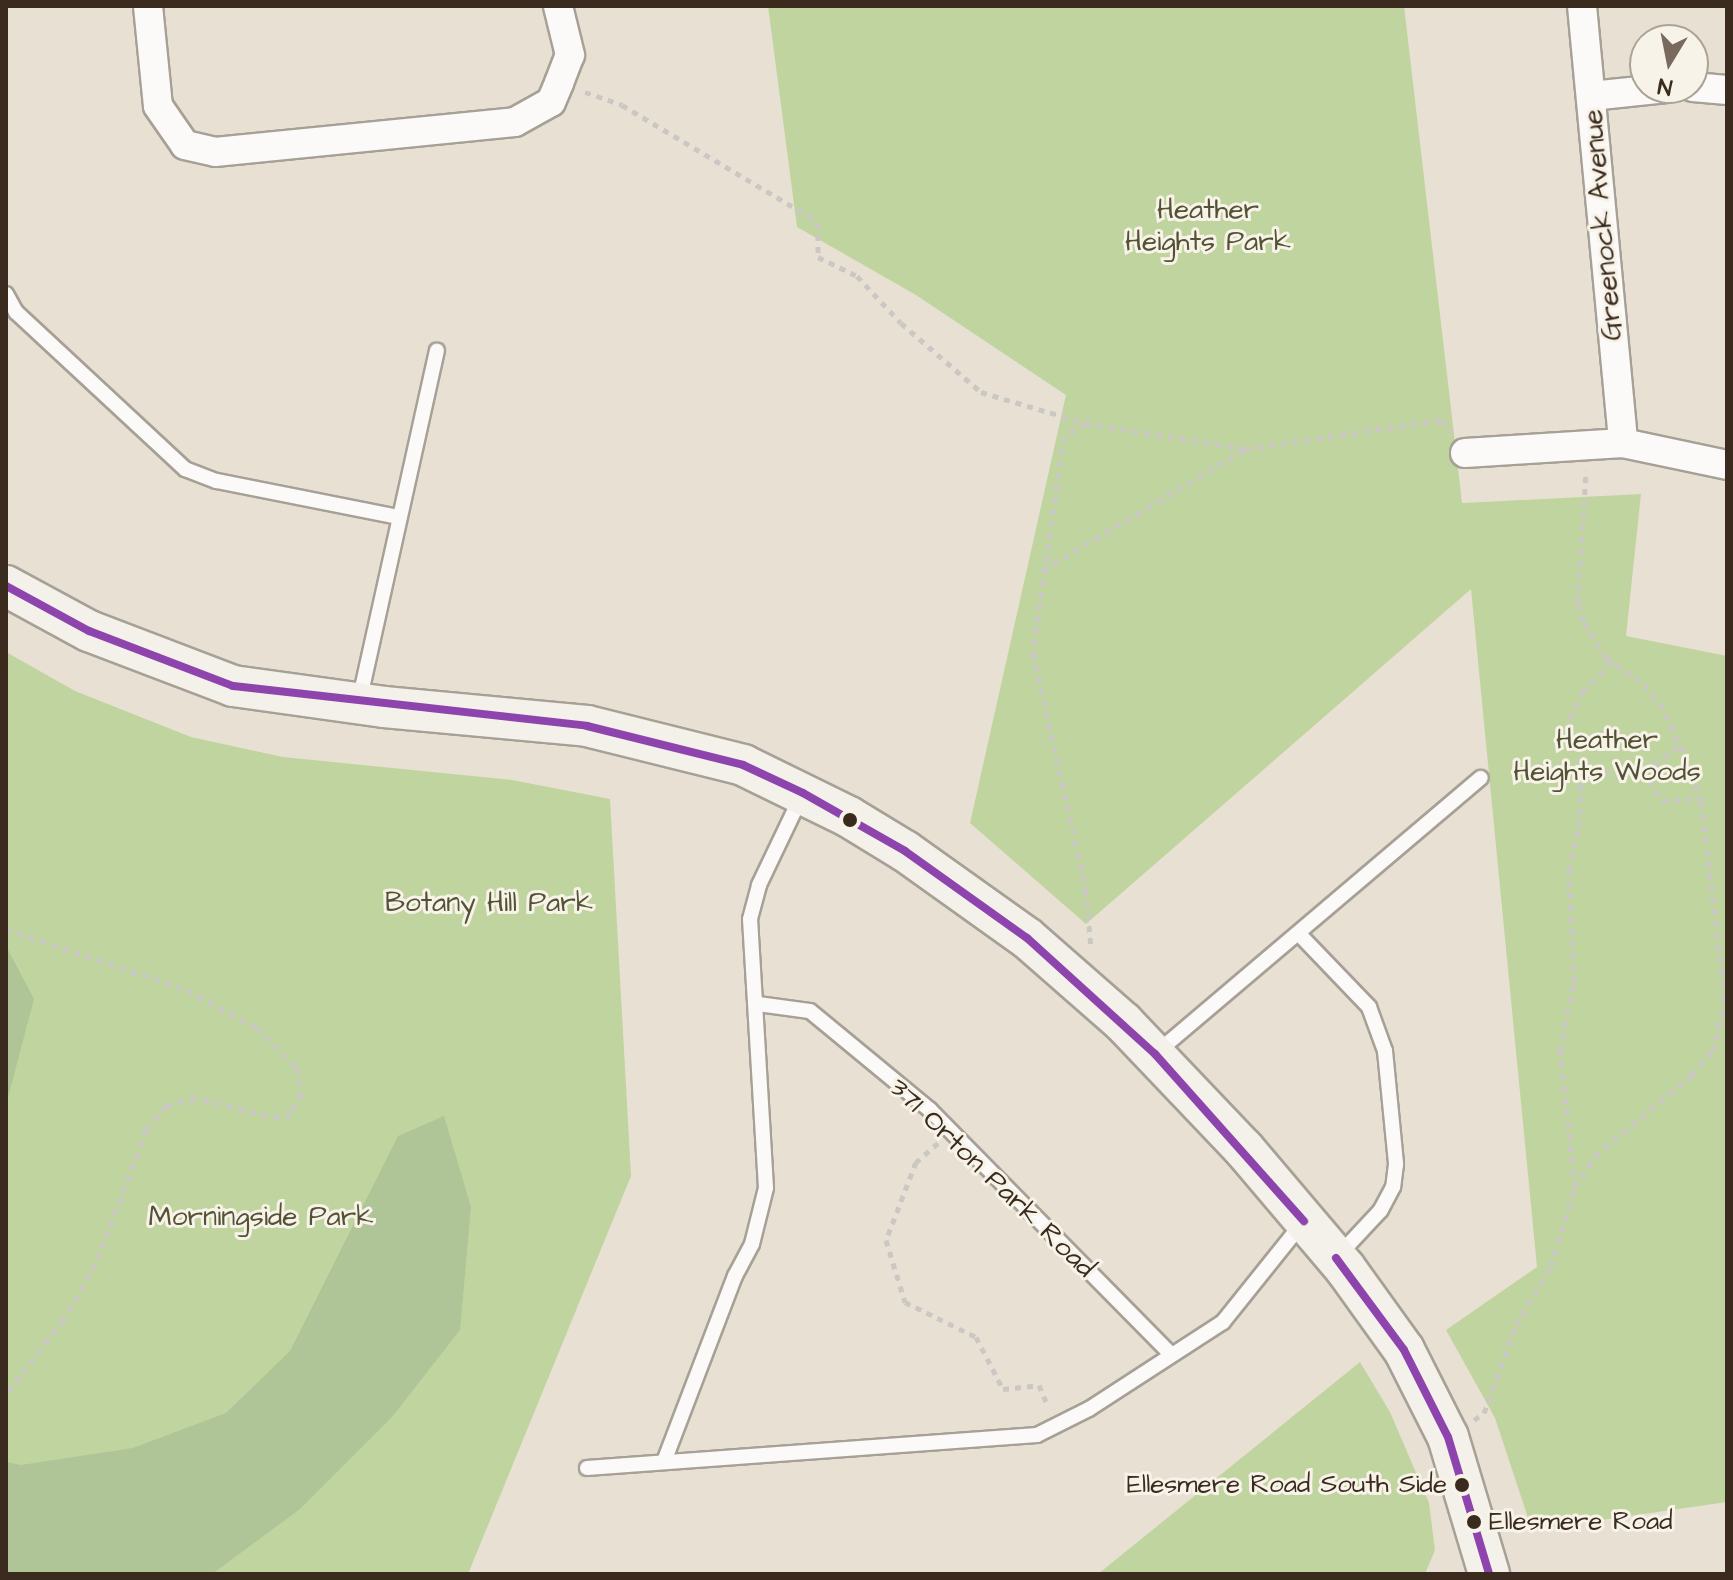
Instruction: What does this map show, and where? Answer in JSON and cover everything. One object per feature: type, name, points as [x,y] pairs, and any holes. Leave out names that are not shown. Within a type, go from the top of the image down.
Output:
[{"type":"street","points":[[148,6],[158,106],[185,145],[215,152],[515,122],[551,102],[570,55],[558,6]]},
{"type":"street","name":"Greenock Avenue","points":[[1582,6],[1623,443]]},
{"type":"street","points":[[1591,96],[1629,92]]},
{"type":"street","points":[[1465,453],[1623,443],[1727,465]]},
{"type":"street","points":[[6,586],[89,631],[164,663],[266,692],[555,722],[645,737],[743,765],[803,793],[963,891],[1095,998],[1155,1054],[1336,1258],[1404,1350],[1448,1437],[1489,1574]]},
{"type":"lane","points":[[6,294],[16,312],[185,469],[217,481],[398,517]]},
{"type":"lane","points":[[359,702],[437,351]]},
{"type":"lane","points":[[1155,1054],[1300,935],[1481,778]]},
{"type":"lane","points":[[665,1459],[735,1276],[752,1244],[766,1188],[758,1004],[750,936],[753,901],[803,793]]},
{"type":"lane","points":[[1300,935],[1369,1007],[1385,1051],[1396,1164],[1393,1187],[1380,1211],[1336,1258]]},
{"type":"lane","name":"371 Orton Park Road","points":[[758,1004],[810,1011],[951,1132],[1171,1354]]},
{"type":"lane","points":[[587,1468],[665,1459],[1037,1435],[1223,1322],[1304,1221]]},
{"type":"path","points":[[559,83],[622,105],[818,222],[818,257],[857,276],[901,323],[981,392],[1085,423],[1245,449],[1442,420],[1465,453]]},
{"type":"path","points":[[1085,423],[1064,437],[1042,570],[1033,653],[1086,890],[1095,998]]},
{"type":"path","points":[[1448,1437],[1484,1413],[1516,1325],[1551,1266],[1575,1187],[1595,1156],[1692,1075],[1713,1051],[1725,980],[1700,799],[1681,744],[1653,694],[1612,662],[1592,639],[1578,602],[1586,445]]},
{"type":"path","points":[[1042,570],[1245,449]]},
{"type":"path","points":[[1575,1187],[1560,1050],[1574,982],[1569,871],[1579,826],[1582,762],[1568,723],[1583,691],[1612,662]]},
{"type":"path","points":[[1582,762],[1619,777],[1643,770],[1681,744]]},
{"type":"path","points":[[1643,770],[1662,801],[1700,799]]},
{"type":"path","points":[[6,929],[187,990],[257,1028],[297,1068],[301,1094],[291,1113],[279,1118],[195,1098],[166,1106],[146,1130],[96,1264],[63,1320],[6,1394]]},
{"type":"path","points":[[951,1132],[916,1162],[886,1240],[905,1302],[976,1337],[1003,1389],[1039,1385],[1056,1426]]},
{"type":"green space","name":"Heather Heights Park","points":[[768,6],[1404,6],[1462,503],[1641,494],[1626,636],[1727,656],[1727,1502],[1532,1530],[1495,1418],[1446,1330],[1537,1267],[1471,589],[1086,924],[970,823],[1066,395],[916,295],[797,227]]},
{"type":"green space","points":[[6,652],[75,691],[191,737],[283,757],[512,780],[610,799],[631,1176],[468,1574],[6,1574]]},
{"type":"green space","points":[[6,946],[34,999],[6,1105]]},
{"type":"green space","points":[[444,1116],[471,1207],[460,1330],[392,1417],[300,1509],[212,1574],[6,1574],[6,1462],[21,1465],[133,1448],[226,1413],[290,1351],[398,1136]]},
{"type":"green space","points":[[1360,1362],[1390,1412],[1429,1503],[1435,1550],[1425,1574],[1098,1574]]},
{"type":"transit line","points":[[6,586],[89,631],[233,686],[587,726],[743,765],[803,793],[905,851],[1027,938],[1155,1054],[1304,1221]]},
{"type":"transit line","points":[[1336,1258],[1404,1350],[1448,1437],[1489,1574]]},
{"type":"place","name":"Ellesmere Road South Side","points":[[1462,1485]]},
{"type":"place","name":"Ellesmere Road","points":[[1474,1522]]},
{"type":"park label","name":"Heather Heights Woods","points":[[1607,756]]},
{"type":"park label","name":"Botany Hill Park","points":[[489,903]]},
{"type":"park label","name":"Morningside Park","points":[[261,1217]]}]
